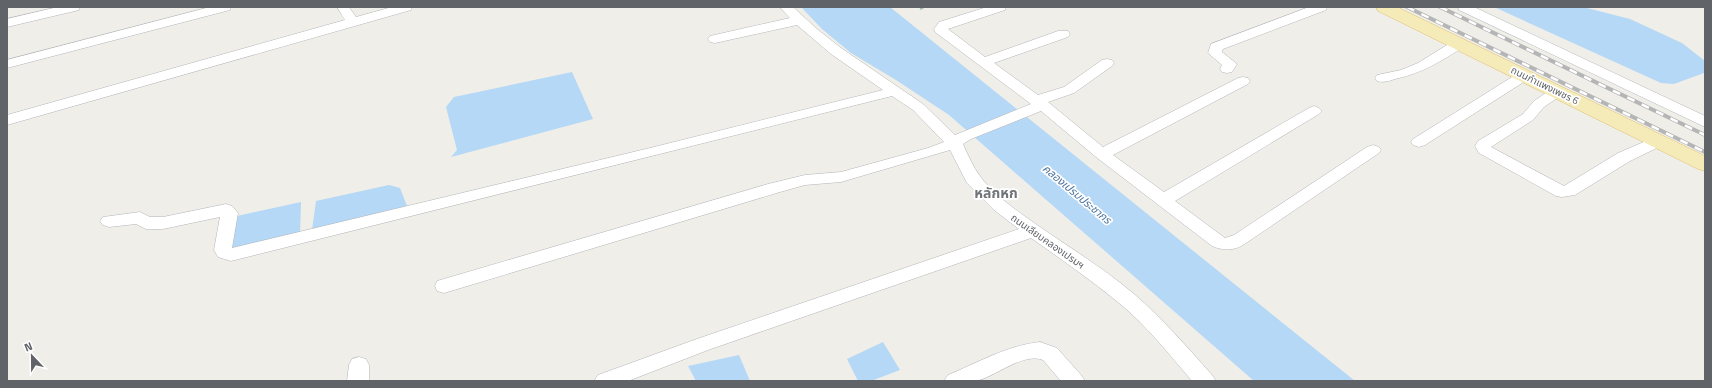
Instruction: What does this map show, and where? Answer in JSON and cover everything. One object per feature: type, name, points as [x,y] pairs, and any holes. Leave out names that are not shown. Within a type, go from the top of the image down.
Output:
[{"type":"main road","name":"ถนนกำแพงเพชร 6","points":[[1384,7],[1705,164]]},
{"type":"street","points":[[7,23],[74,7]]},
{"type":"street","points":[[7,64],[225,7]]},
{"type":"street","points":[[343,7],[353,22]]},
{"type":"street","points":[[7,120],[406,7]]},
{"type":"street","name":"ถนนเลียบคลองเปรมฯ","points":[[786,7],[836,51],[918,107],[959,140],[973,179],[1000,206],[1127,298],[1157,327],[1205,381]]},
{"type":"street","points":[[1000,7],[944,25],[941,29],[942,32],[984,62],[1218,242],[1225,245],[1232,244],[1373,150]]},
{"type":"street","points":[[1227,69],[1230,64],[1215,53],[1216,47],[1321,7]]},
{"type":"street","points":[[1464,7],[1705,122]]},
{"type":"street","points":[[715,39],[799,20]]},
{"type":"street","points":[[984,62],[1063,34]]},
{"type":"street","points":[[1382,78],[1405,73],[1423,66],[1460,43]]},
{"type":"street","points":[[444,286],[774,188],[805,180],[841,177],[934,151],[1069,90],[1108,63]]},
{"type":"street","points":[[1419,142],[1525,75]]},
{"type":"street","points":[[1102,154],[1243,81]]},
{"type":"street","points":[[109,220],[140,218],[146,224],[163,223],[226,210],[229,213],[223,250],[224,253],[231,255],[650,153],[894,91]]},
{"type":"street","points":[[1558,91],[1539,104],[1528,117],[1484,144],[1483,146],[1485,150],[1562,192],[1569,191],[1624,157],[1660,141]]},
{"type":"street","points":[[1163,200],[1314,111]]},
{"type":"street","points":[[606,381],[700,345],[1033,231]]},
{"type":"street","points":[[955,381],[1027,351],[1040,350],[1050,354],[1074,381]]},
{"type":"path","points":[[920,9],[926,7]]},
{"type":"water","name":"คลองเปรมประชากร","points":[[801,7],[890,7],[1355,381],[1254,381],[949,115],[896,80],[851,53],[822,29]]},
{"type":"water","points":[[1494,7],[1583,7],[1630,19],[1682,43],[1705,61],[1704,73],[1674,84],[1661,83]]},
{"type":"water","points":[[572,72],[593,119],[451,157],[457,150],[446,107],[454,97]]},
{"type":"water","points":[[389,185],[400,188],[407,206],[312,230],[316,201]]},
{"type":"water","points":[[301,202],[300,235],[243,249],[231,248],[237,216]]},
{"type":"water","points":[[883,342],[900,370],[871,381],[858,381],[847,359]]},
{"type":"water","points":[[739,355],[750,381],[696,381],[688,366]]},
{"type":"railway","points":[[1407,7],[1705,152]]},
{"type":"railway","points":[[1440,7],[1705,135]]},
{"type":"district","name":"หลักหก","points":[[996,193]]}]
